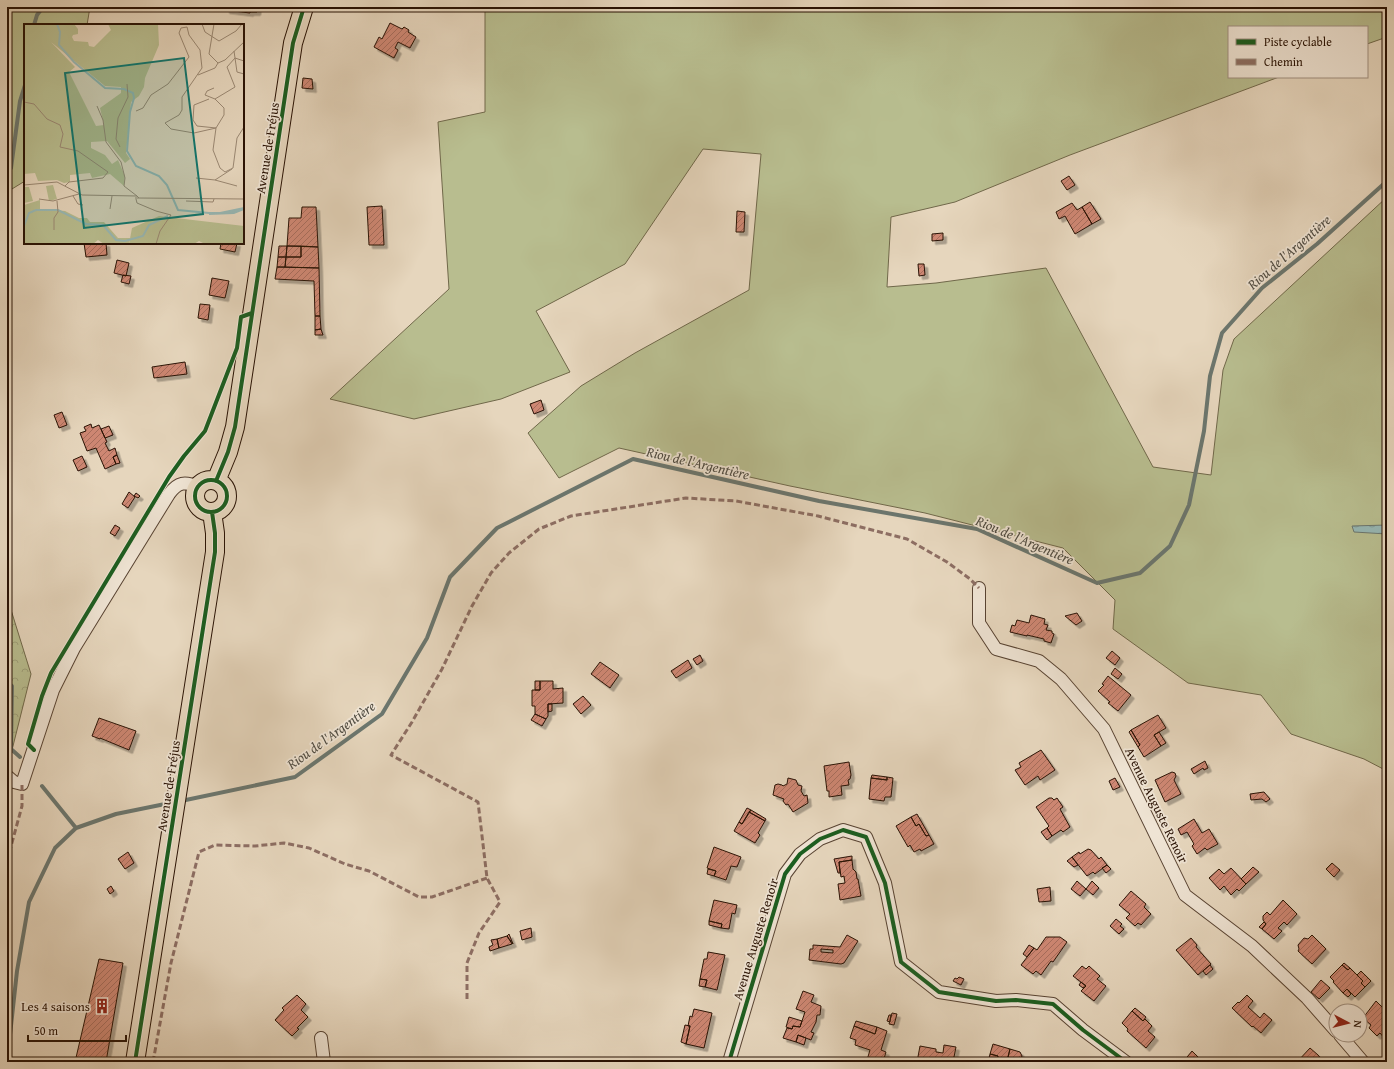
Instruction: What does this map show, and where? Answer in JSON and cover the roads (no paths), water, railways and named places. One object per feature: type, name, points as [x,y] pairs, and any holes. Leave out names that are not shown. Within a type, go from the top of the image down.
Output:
[{"type":"main road","name":"Avenue de Fréjus","points":[[216,481],[228,452],[235,427],[293,42],[304,7]]},
{"type":"main road","points":[[209,480],[216,481],[223,485],[227,492],[227,499],[224,506],[218,510],[212,512],[205,511],[199,506],[196,500],[198,487],[203,482],[209,480]]},
{"type":"main road","name":"Avenue de Fréjus","points":[[135,1062],[215,552],[215,533],[212,512]]},
{"type":"street","points":[[7,776],[14,782],[22,784],[53,690],[74,648],[169,494],[175,486],[183,483],[198,487]]},
{"type":"street","name":"Avenue Auguste Renoir","points":[[979,588],[979,623],[996,649],[1039,661],[1061,679],[1104,729],[1185,895],[1252,946],[1307,998],[1328,1022]]},
{"type":"street","name":"Avenue Auguste Renoir","points":[[729,1062],[785,874],[800,854],[820,839],[843,830],[866,837],[886,882],[902,962],[939,992],[996,1001],[1016,1000],[1054,1004],[1083,1030],[1126,1062]]},
{"type":"street","points":[[321,1038],[324,1062]]},
{"type":"street","points":[[1347,1043],[1363,1062]]},
{"type":"water","points":[[1387,525],[1387,534],[1354,532],[1352,526]]},
{"type":"waterway","points":[[34,24],[37,15],[43,7]]},
{"type":"waterway","points":[[7,170],[11,168],[20,101],[24,88]]},
{"type":"waterway","name":"Riou de l'Argentière","points":[[181,801],[295,777],[382,714],[427,638],[450,577],[497,528],[633,459],[819,501],[977,529],[1097,583],[1140,573],[1170,546],[1189,505],[1204,431],[1210,376],[1222,333],[1262,288],[1317,244],[1387,181]]},
{"type":"waterway","points":[[7,682],[12,686],[11,749],[20,757]]},
{"type":"waterway","points":[[42,786],[76,828]]},
{"type":"waterway","name":"Riou de l'Argentière","points":[[7,1062],[17,971],[29,902],[55,848],[76,828],[116,814],[170,803]]},
{"type":"place","name":"Les 4 saisons","points":[[102,1006]]}]
